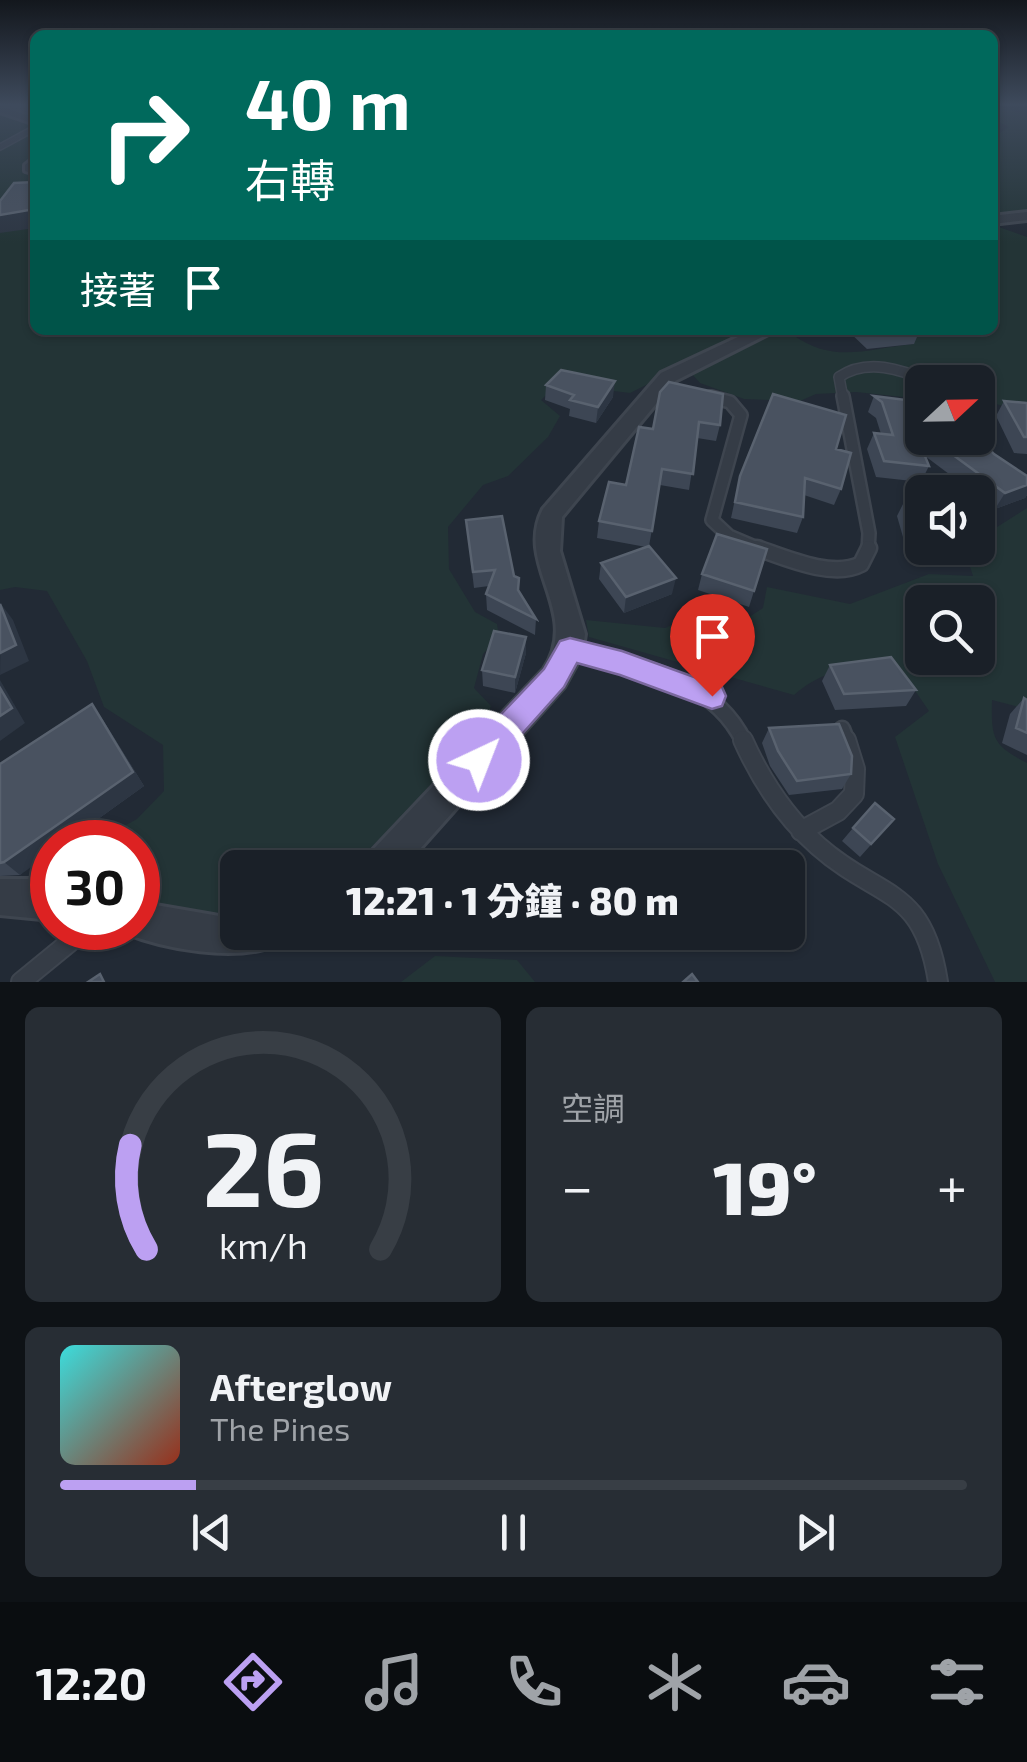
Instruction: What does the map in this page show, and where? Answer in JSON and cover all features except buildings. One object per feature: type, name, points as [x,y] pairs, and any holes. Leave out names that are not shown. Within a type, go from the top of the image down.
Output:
[{"type":"street","points":[[1000,219],[1027,216]]},
{"type":"street","points":[[396,850],[554,678],[570,650],[569,621],[544,535],[551,515],[682,368],[757,335]]},
{"type":"street","points":[[0,897],[30,900]]},
{"type":"street","points":[[160,924],[220,935]]},
{"type":"lane","points":[[696,394],[730,402],[741,415],[739,434],[713,500],[712,520],[731,538],[823,568],[848,570],[860,566],[870,553],[839,377],[856,366],[905,372]]},
{"type":"lane","points":[[570,650],[622,663],[712,696],[729,713],[763,782],[801,830],[835,860],[890,890],[919,916],[936,949],[938,982]]},
{"type":"lane","points":[[801,830],[845,809],[857,791],[858,774],[842,729]]},
{"type":"lane","points":[[21,982],[60,950]]},
{"type":"shaded area","points":[[0,151],[30,151],[30,335],[746,335],[630,393],[557,384],[541,400],[560,416],[548,437],[508,476],[483,485],[448,527],[449,569],[475,612],[497,624],[499,637],[483,654],[474,688],[491,706],[481,724],[427,790],[368,850],[220,850],[220,913],[160,906],[160,820],[135,820],[164,791],[163,745],[104,707],[87,661],[47,591],[15,587],[0,590]]},
{"type":"shaded area","points":[[998,151],[1027,151],[1027,210],[998,215]]},
{"type":"shaded area","points":[[998,227],[1027,237],[1027,410],[995,404],[995,365],[905,365],[905,397],[856,392],[816,394],[800,401],[744,399],[700,383],[690,372],[694,366],[768,335],[793,335],[822,349],[851,352],[913,344],[908,335],[998,335]]},
{"type":"shaded area","points":[[1027,508],[1027,709],[992,700],[992,713],[996,739],[1027,763],[1027,982],[995,982],[938,864],[895,737],[929,711],[900,669],[871,666],[843,670],[817,679],[794,695],[589,637],[586,620],[665,628],[718,605],[749,617],[763,608],[767,587],[850,604],[929,574],[973,576],[969,565],[995,565],[995,526]]},
{"type":"shaded area","points":[[435,956],[517,960],[535,982],[401,982]]},
{"type":"route","points":[[479,760],[554,678],[570,650],[622,663],[712,696]]}]
